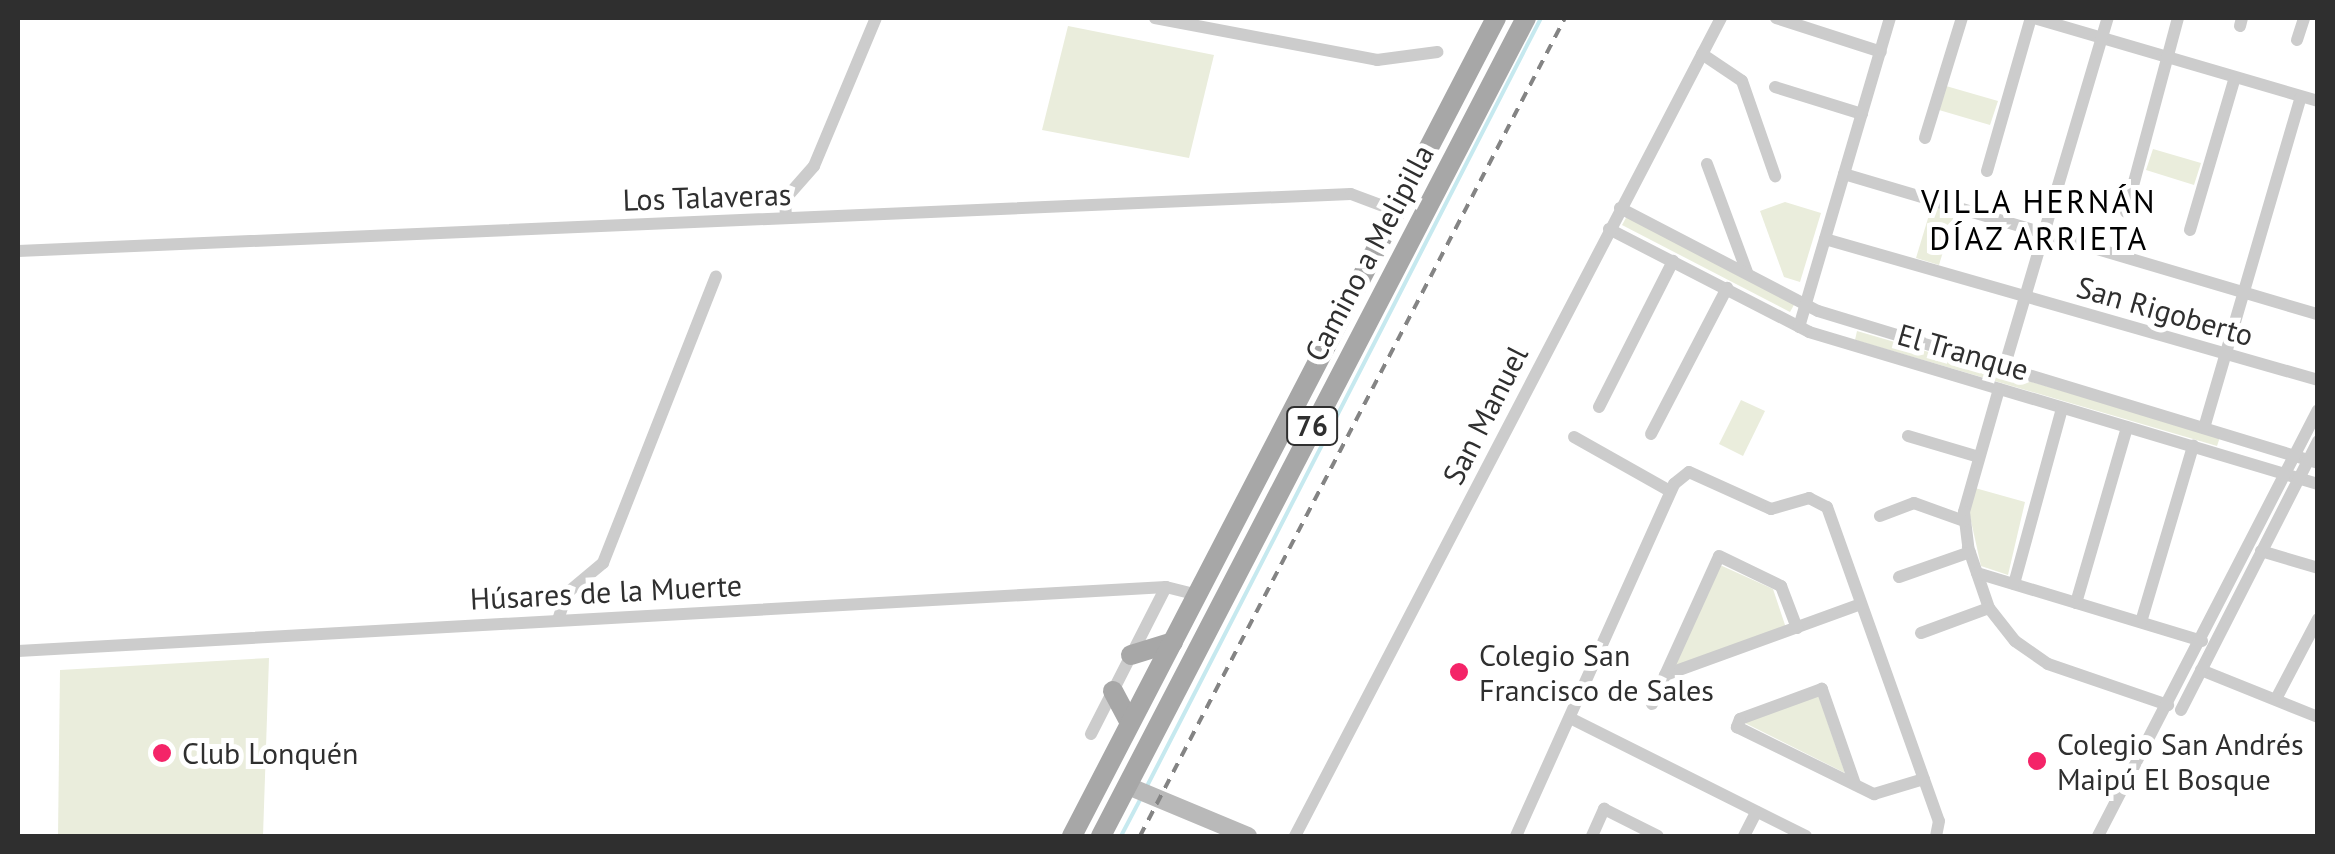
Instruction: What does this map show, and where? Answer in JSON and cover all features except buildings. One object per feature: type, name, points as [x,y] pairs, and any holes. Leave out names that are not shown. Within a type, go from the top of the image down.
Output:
[{"type":"main road","name":"Camino a Melipilla","points":[[1072,836],[1496,18]]},
{"type":"main road","name":"Camino a Melipilla","points":[[1102,836],[1139,792],[1417,224],[1526,18]]},
{"type":"main road","points":[[1410,183],[1434,194]]},
{"type":"main road","points":[[1394,210],[1417,224]]},
{"type":"main road","points":[[1131,655],[1173,642]]},
{"type":"main road","points":[[1113,691],[1130,723]]},
{"type":"street","points":[[786,218],[785,199],[814,166],[876,18]]},
{"type":"street","points":[[1156,18],[1376,60],[1436,52]]},
{"type":"street","name":"San Manuel","points":[[1295,836],[1721,18]]},
{"type":"street","points":[[1776,18],[1881,52]]},
{"type":"street","points":[[1799,327],[1890,18]]},
{"type":"street","points":[[1926,138],[1962,18]]},
{"type":"street","points":[[1986,171],[2033,18],[2318,102]]},
{"type":"street","points":[[2004,368],[2108,18]]},
{"type":"street","points":[[2126,212],[2178,18]]},
{"type":"street","points":[[2297,40],[2304,18]]},
{"type":"street","points":[[1702,54],[1742,81],[1776,176]]},
{"type":"street","points":[[2190,230],[2235,77]]},
{"type":"street","points":[[1775,87],[1862,114]]},
{"type":"street","points":[[2204,428],[2301,96]]},
{"type":"street","points":[[1707,164],[1747,272]]},
{"type":"street","points":[[1844,174],[2318,314]]},
{"type":"street","name":"Los Talaveras","points":[[18,252],[1351,194],[1394,210]]},
{"type":"street","name":"El Tranque","points":[[1620,208],[1806,305],[1854,323],[2306,460]]},
{"type":"street","name":"El Tranque","points":[[1609,230],[1799,327],[2318,484]]},
{"type":"street","name":"San Rigoberto","points":[[1825,238],[2318,380]]},
{"type":"street","points":[[1599,407],[1673,261]]},
{"type":"street","points":[[558,620],[567,594],[603,563],[716,276]]},
{"type":"street","points":[[1651,434],[1727,288]]},
{"type":"street","points":[[1847,344],[1854,323]]},
{"type":"street","points":[[1999,389],[1964,520],[1989,608],[2015,641],[2048,664],[2174,707]]},
{"type":"street","points":[[2014,584],[2062,408]]},
{"type":"street","points":[[2306,460],[2318,410]]},
{"type":"street","points":[[2076,603],[2127,427]]},
{"type":"street","points":[[1908,436],[1979,457]]},
{"type":"street","points":[[2224,456],[2230,436]]},
{"type":"street","points":[[1574,437],[1670,491]]},
{"type":"street","points":[[2174,707],[2202,641],[2292,476],[2318,441]]},
{"type":"street","points":[[2141,622],[2193,446]]},
{"type":"street","points":[[1516,836],[1670,491],[1680,475],[1693,474],[1771,509],[1809,498],[1824,502],[1939,821],[1936,836]]},
{"type":"street","points":[[2098,836],[2174,707],[2201,670],[2262,551],[2292,476]]},
{"type":"street","points":[[1880,516],[1914,503],[1964,520]]},
{"type":"street","points":[[2262,551],[2318,568]]},
{"type":"street","points":[[1900,577],[1970,552]]},
{"type":"street","points":[[1652,704],[1719,556],[1781,586],[1797,628]]},
{"type":"street","points":[[1977,573],[2202,641]]},
{"type":"street","points":[[1091,734],[1166,587]]},
{"type":"street","name":"Húsares de la Muerte","points":[[18,650],[1166,587],[1196,595]]},
{"type":"street","points":[[1665,675],[1861,604]]},
{"type":"street","points":[[1921,633],[1989,608]]},
{"type":"street","points":[[2276,699],[2318,618]]},
{"type":"street","points":[[2201,670],[2318,717]]},
{"type":"street","points":[[1855,784],[1822,689],[1742,716],[1737,727],[1855,784],[1879,794],[1924,779]]},
{"type":"street","points":[[1570,718],[1806,836]]},
{"type":"street","points":[[1139,792],[1248,836]]},
{"type":"street","points":[[1592,836],[1604,808],[1658,836]]},
{"type":"street","points":[[1744,836],[1756,812]]},
{"type":"green space","points":[[1068,26],[1214,55],[1189,158],[1042,130]]},
{"type":"green space","points":[[1946,86],[1998,101],[1990,125],[1939,110]]},
{"type":"green space","points":[[2153,149],[2201,163],[2194,185],[2146,170]]},
{"type":"green space","points":[[1785,202],[1821,213],[1800,282],[1784,277],[1760,211]]},
{"type":"green space","points":[[1932,205],[1955,212],[1939,265],[1916,258]]},
{"type":"green space","points":[[1627,216],[1795,303],[1790,312],[1622,225]]},
{"type":"green space","points":[[1857,331],[2220,437],[2217,446],[1855,340]]},
{"type":"green space","points":[[1741,400],[1765,411],[1743,456],[1719,444]]},
{"type":"green space","points":[[1975,488],[2025,502],[2008,575],[1981,566],[1969,512]]},
{"type":"green space","points":[[1720,565],[1773,589],[1786,628],[1674,668]]},
{"type":"green space","name":"Club Lonquén","points":[[269,658],[263,836],[58,836],[60,670]]},
{"type":"green space","points":[[1818,694],[1845,773],[1741,721]]},
{"type":"waterway","points":[[1146,788],[1541,18]]},
{"type":"waterway","points":[[1121,836],[1142,796]]},
{"type":"railway","points":[[1140,836],[1565,18]]},
{"type":"place","name":"Colegio San Francisco de Sales","points":[[1459,672]]},
{"type":"place","name":"Club Lonquén","points":[[162,753]]},
{"type":"place","name":"Colegio San Andrés Maipú El Bosque","points":[[2037,761]]},
{"type":"district","name":"VILLA HERNÁN DÍAZ ARRIETA","points":[[2039,220]]}]
